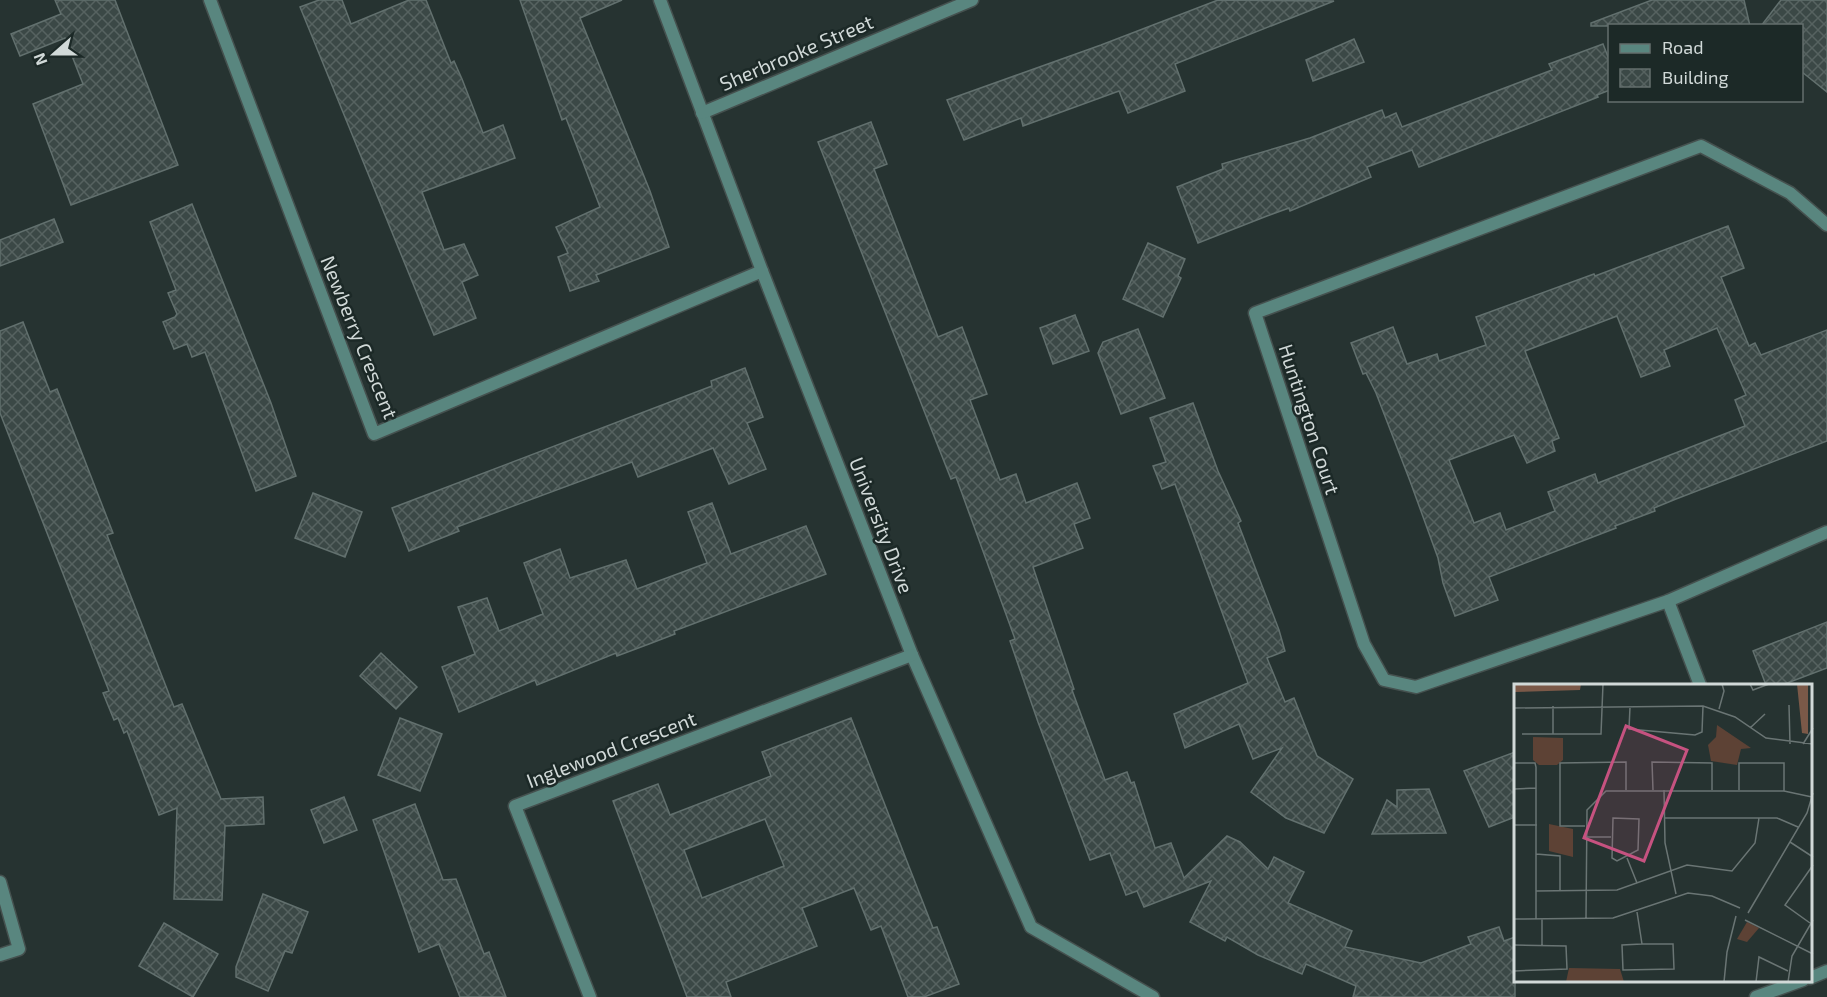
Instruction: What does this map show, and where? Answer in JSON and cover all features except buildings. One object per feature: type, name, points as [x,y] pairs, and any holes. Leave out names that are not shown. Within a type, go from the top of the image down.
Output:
[{"type":"street","name":"Newberry Crescent","points":[[210,0],[374,434],[762,271]]},
{"type":"street","name":"University Drive","points":[[660,0],[762,271],[912,655],[1031,927],[1153,997]]},
{"type":"street","name":"Sherbrooke Street","points":[[702,113],[972,0]]},
{"type":"street","name":"Huntington Court","points":[[1827,225],[1790,193],[1701,146],[1255,313],[1364,644],[1384,680],[1416,687],[1668,601],[1827,532]]},
{"type":"street","points":[[1668,601],[1700,684]]},
{"type":"street","name":"Inglewood Crescent","points":[[590,997],[515,806],[912,655]]},
{"type":"street","points":[[0,882],[19,949],[0,955]]},
{"type":"street","points":[[1812,977],[1827,971]]},
{"type":"street","points":[[1756,997],[1800,982]]}]
